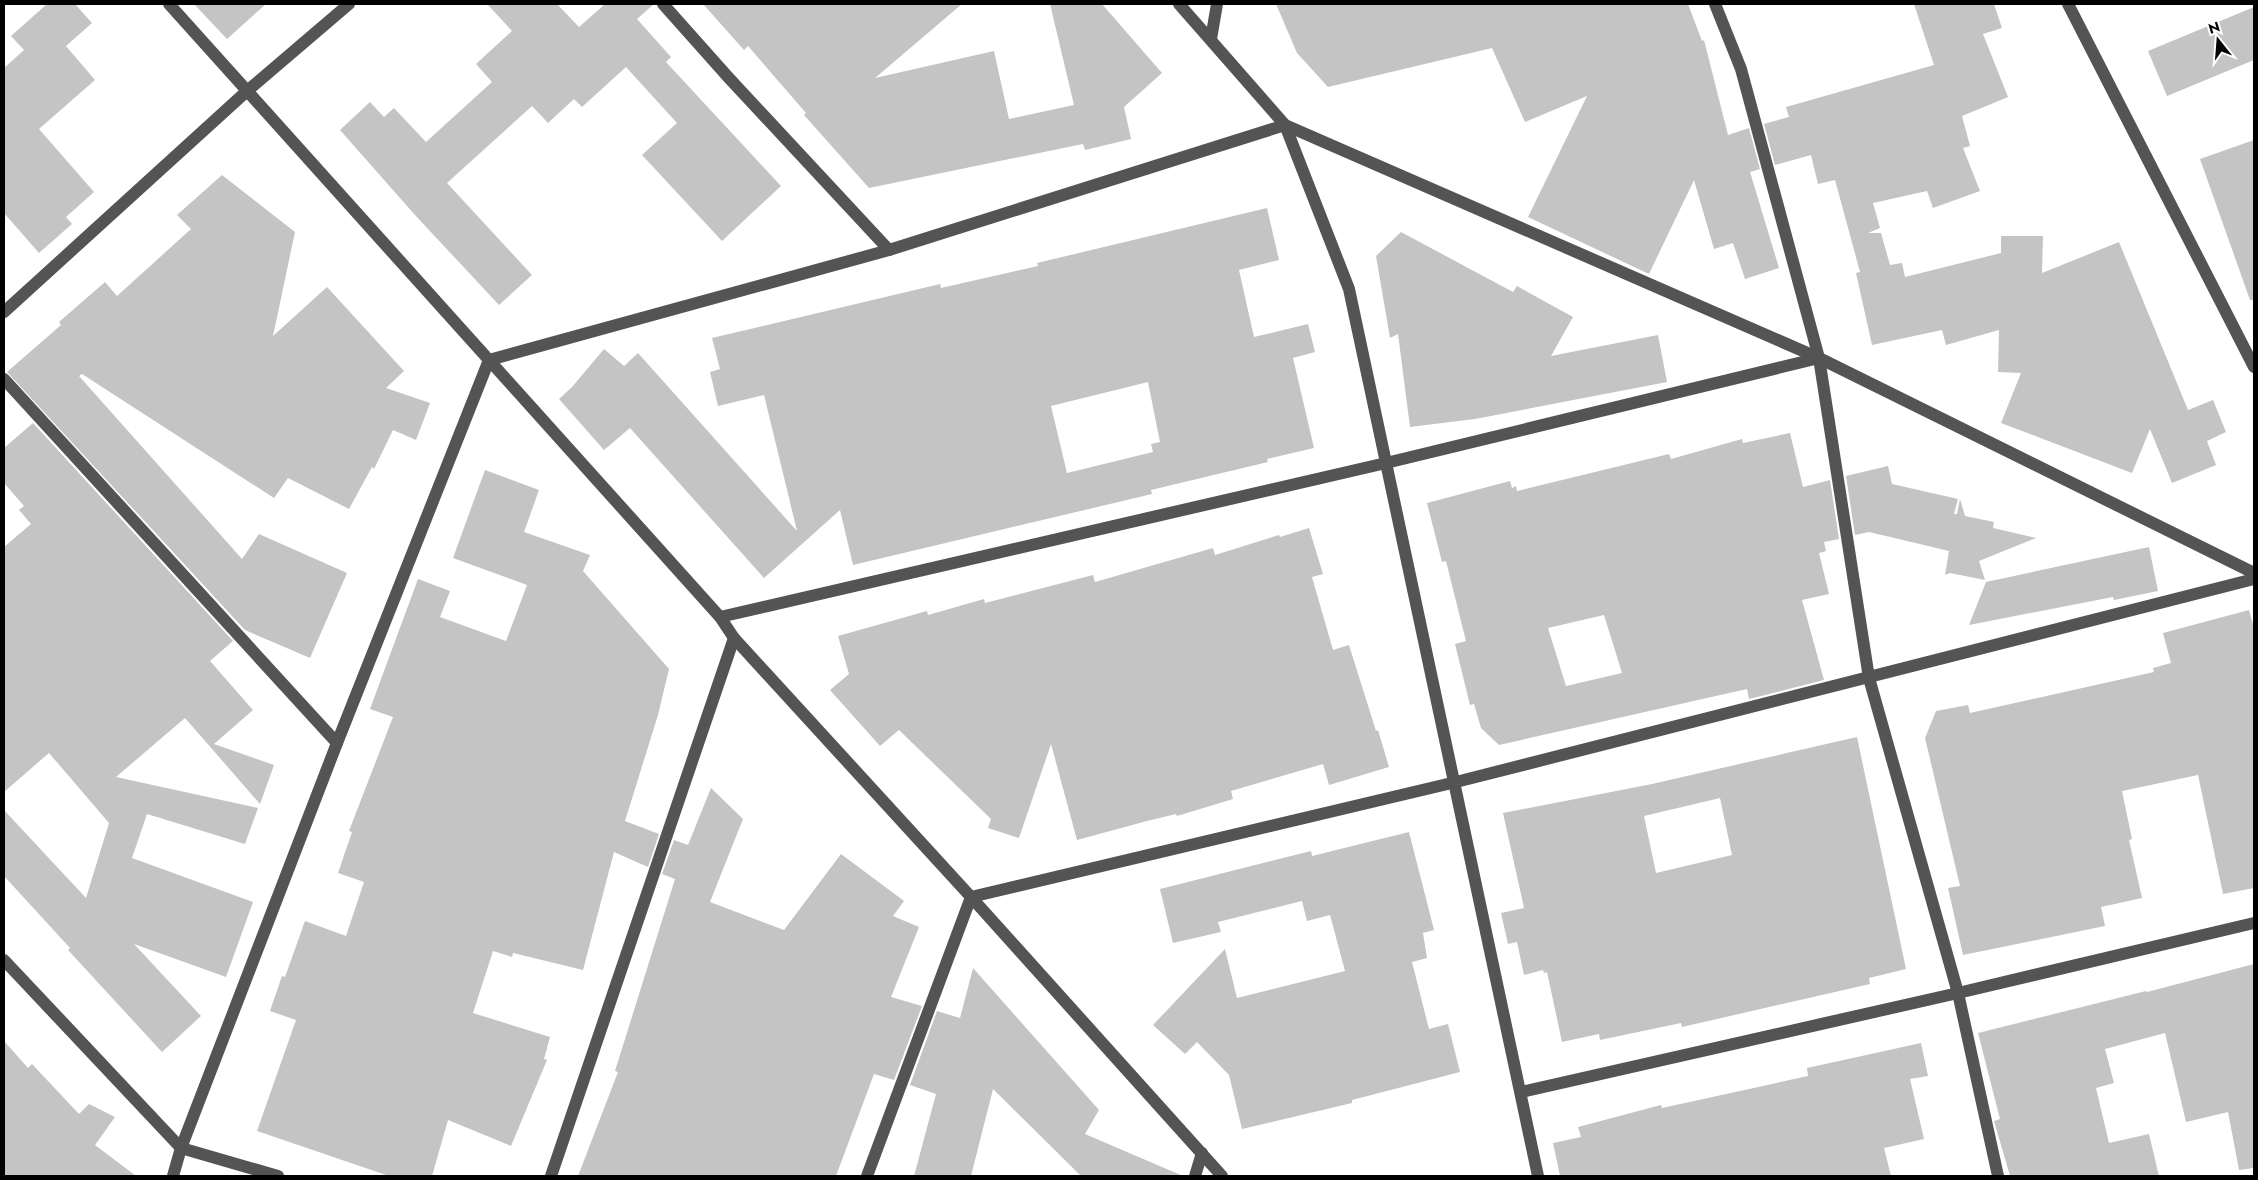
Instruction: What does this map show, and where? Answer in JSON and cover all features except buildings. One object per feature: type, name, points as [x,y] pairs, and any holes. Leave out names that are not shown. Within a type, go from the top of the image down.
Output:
[{"type":"street","points":[[169,4],[720,617],[734,638],[971,897],[1222,1176]]},
{"type":"street","points":[[4,312],[247,91],[349,4]]},
{"type":"street","points":[[663,4],[728,77],[890,250]]},
{"type":"street","points":[[1179,4],[1285,125],[1349,289],[1456,782],[1538,1176]]},
{"type":"street","points":[[1211,39],[1217,4]]},
{"type":"street","points":[[1715,4],[1741,69],[1819,358],[1869,678],[1958,993],[1998,1176]]},
{"type":"street","points":[[2068,4],[2254,367]]},
{"type":"street","points":[[489,360],[890,250],[1285,125],[1819,358],[2254,573]]},
{"type":"street","points":[[720,617],[1386,463],[1819,358]]},
{"type":"street","points":[[173,1176],[181,1148],[337,743],[489,360]]},
{"type":"street","points":[[4,379],[337,743]]},
{"type":"street","points":[[971,897],[1456,782],[2254,579]]},
{"type":"street","points":[[551,1176],[734,638]]},
{"type":"street","points":[[867,1176],[971,897]]},
{"type":"street","points":[[1521,1092],[1958,993],[2254,923]]},
{"type":"street","points":[[4,960],[181,1148],[278,1176]]},
{"type":"street","points":[[1195,1176],[1202,1153]]}]
